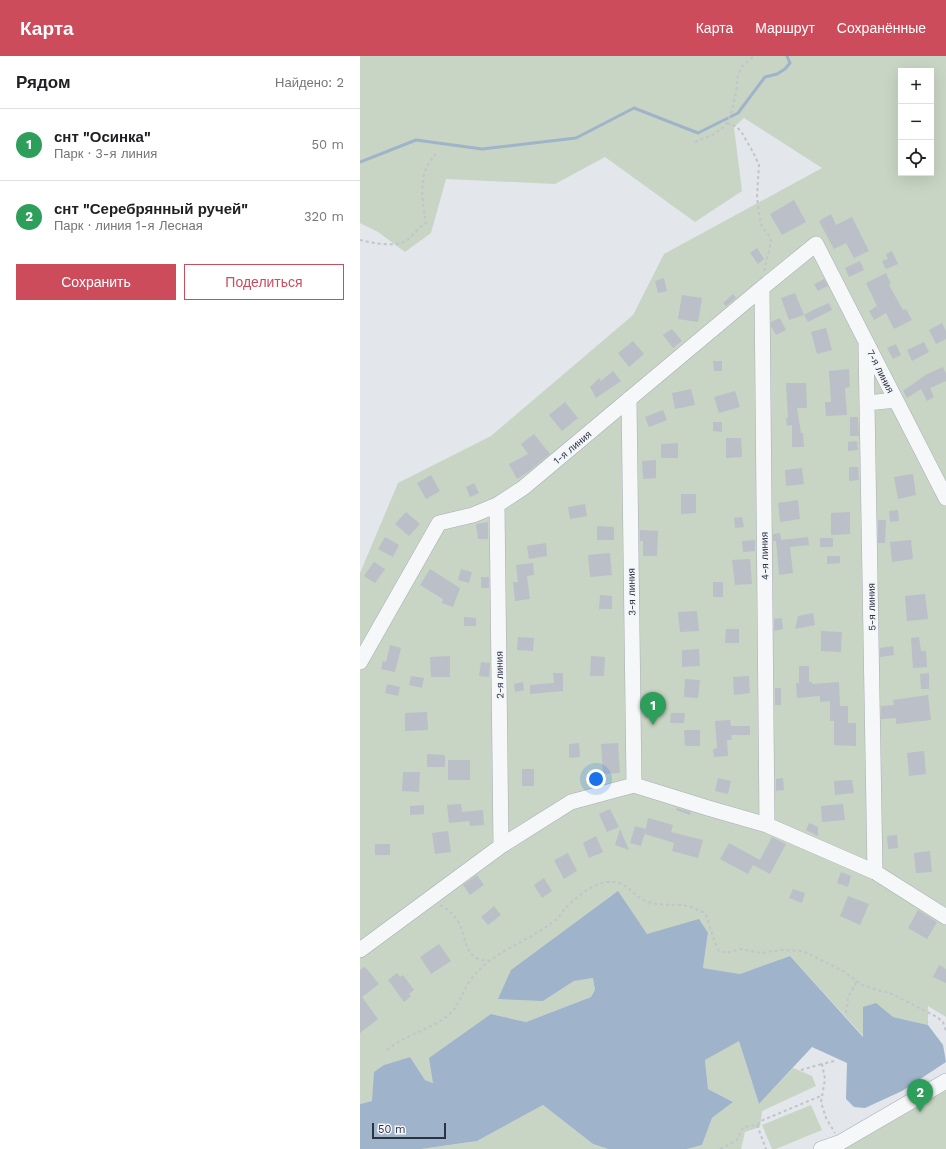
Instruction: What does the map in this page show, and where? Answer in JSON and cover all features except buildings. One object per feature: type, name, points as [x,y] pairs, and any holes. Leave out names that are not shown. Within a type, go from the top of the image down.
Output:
[{"type":"street","name":"1-я линия","points":[[360,662],[439,523],[473,515],[497,505],[523,488],[816,244]]},
{"type":"street","name":"7-я линия","points":[[816,244],[946,498]]},
{"type":"street","name":"4-я линия","points":[[764,286],[767,824]]},
{"type":"street","name":"5-я линия","points":[[866,342],[875,872]]},
{"type":"street","name":"3-я линия","points":[[629,399],[634,784]]},
{"type":"street","points":[[867,403],[896,400]]},
{"type":"street","name":"2-я линия","points":[[497,505],[501,846]]},
{"type":"street","points":[[360,950],[501,846],[571,802],[634,784],[708,808],[767,824],[875,872],[946,917]]},
{"type":"street","points":[[821,1149],[843,1146],[946,1081]]},
{"type":"path","points":[[695,142],[721,130],[727,123],[732,111],[738,75],[743,66],[754,56]]},
{"type":"path","points":[[727,123],[737,127],[742,133],[753,152],[758,166],[757,196],[759,215],[762,227],[770,237],[771,242],[764,269],[764,286]]},
{"type":"path","points":[[360,240],[382,244],[394,244],[406,241],[426,223],[422,197],[422,181],[431,159],[436,154]]},
{"type":"path","points":[[387,1050],[396,1043],[438,1023],[451,1013],[461,1000],[471,978],[490,961],[555,921],[573,901],[589,890],[605,882],[616,882],[628,887],[645,901],[662,906],[689,906],[704,912],[709,921],[714,943],[719,951],[727,953],[740,949],[761,953],[781,950],[803,951],[829,963],[864,986],[892,994],[937,1017],[943,1022],[946,1031]]},
{"type":"path","points":[[430,899],[452,913],[458,921],[471,954],[480,960],[490,961]]},
{"type":"path","points":[[846,1013],[848,997],[857,980]]},
{"type":"path","points":[[801,1070],[834,1061]]},
{"type":"path","points":[[822,1064],[825,1079],[821,1102],[826,1118],[843,1146]]},
{"type":"path","points":[[720,1149],[737,1140],[743,1127],[757,1125],[763,1120],[823,1095]]},
{"type":"path","points":[[757,1125],[766,1149]]},
{"type":"green space","points":[[360,56],[946,56],[946,1017],[928,1006],[928,1025],[893,1017],[864,1037],[790,956],[740,974],[703,968],[708,934],[647,934],[617,892],[543,1001],[574,981],[593,978],[595,991],[591,997],[526,1022],[491,1014],[433,1083],[425,1080],[410,1057],[384,1065],[372,1101],[360,1104],[360,573],[398,483],[491,436],[633,315],[664,254],[822,168],[744,118],[734,127],[742,191],[695,222],[605,157],[555,184],[446,179],[431,233],[405,252],[378,232],[360,223]]},
{"type":"green space","points":[[739,1040],[759,1104],[793,1068],[812,1076],[816,1086],[762,1111],[760,1127],[745,1132],[741,1149],[687,1149],[702,1145],[712,1118],[733,1102],[708,1089],[705,1060]]},
{"type":"green space","points":[[946,1081],[946,1149],[821,1149]]},
{"type":"green space","points":[[543,1105],[593,1144],[608,1149],[421,1149],[477,1141]]},
{"type":"green space","points":[[811,1105],[822,1130],[776,1149],[772,1149],[762,1125]]},
{"type":"water","points":[[618,891],[647,934],[699,919],[708,933],[703,968],[740,974],[790,956],[863,1037],[863,1007],[876,1003],[893,1017],[928,1025],[943,1045],[946,1062],[902,1091],[865,1108],[854,1107],[846,1099],[847,1063],[812,1047],[759,1104],[739,1041],[705,1060],[708,1089],[733,1102],[712,1118],[702,1145],[687,1149],[608,1149],[593,1144],[543,1105],[477,1141],[421,1149],[360,1149],[360,1104],[372,1101],[374,1072],[384,1065],[410,1057],[425,1080],[433,1083],[429,1058],[491,1014],[526,1022],[591,997],[595,990],[593,978],[574,981],[543,1001],[498,999],[511,970]]},
{"type":"waterway","points":[[360,162],[416,140],[482,149],[576,138],[634,108],[698,133],[738,113],[765,77],[777,74],[785,69],[790,63],[787,56]]},
{"type":"place","name":"снт \"Осинка\"","points":[[653,725]]},
{"type":"place","name":"снт \"Серебрянный ручей\"","points":[[920,1112]]}]
